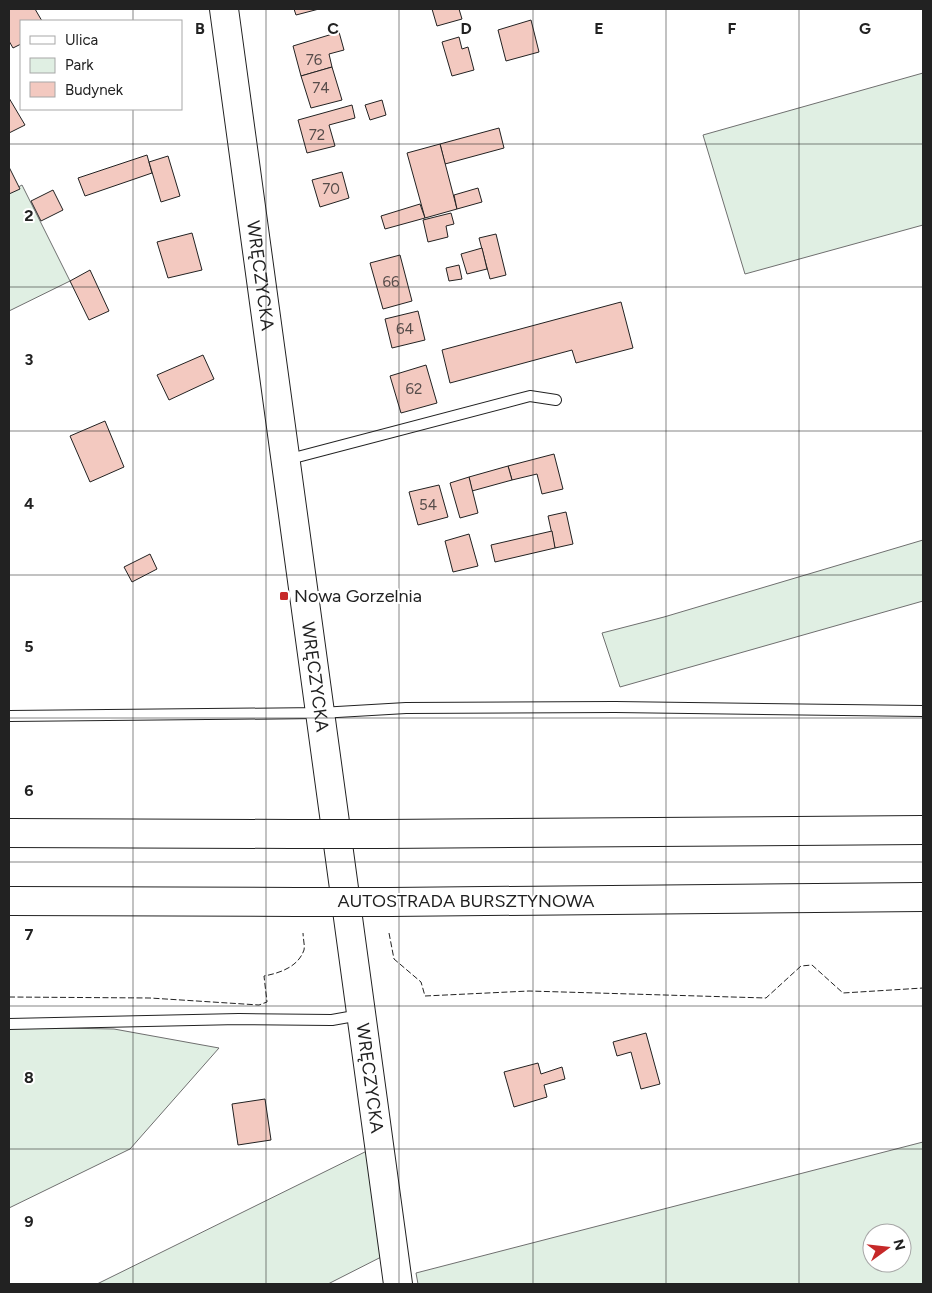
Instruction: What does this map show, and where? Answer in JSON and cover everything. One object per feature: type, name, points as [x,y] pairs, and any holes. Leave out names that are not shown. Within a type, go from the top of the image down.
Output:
[{"type":"main road","name":"WRĘCZYCKA","points":[[224,9],[398,1284]]},
{"type":"main road","points":[[9,833],[383,834],[923,830]]},
{"type":"main road","name":"AUTOSTRADA BURSZTYNOWA","points":[[9,901],[390,902],[923,897]]},
{"type":"lane","points":[[286,460],[530,396],[556,400]]},
{"type":"lane","points":[[9,716],[320,712],[406,708],[595,707],[923,711]]},
{"type":"lane","points":[[9,1024],[239,1019],[332,1020],[361,1015]]},
{"type":"green space","points":[[923,73],[923,225],[745,274],[703,135]]},
{"type":"green space","points":[[22,185],[70,281],[9,311],[9,192]]},
{"type":"green space","points":[[923,540],[923,601],[620,687],[602,633],[664,617]]},
{"type":"green space","points":[[9,1027],[114,1029],[219,1048],[130,1149],[9,1208]]},
{"type":"green space","points":[[923,1142],[923,1284],[418,1284],[416,1273]]},
{"type":"green space","points":[[379,1145],[393,1251],[328,1284],[97,1284]]},
{"type":"building","points":[[9,9],[35,9],[41,20],[20,20],[20,44],[13,48],[9,41]]},
{"type":"building","points":[[294,9],[319,9],[296,15]]},
{"type":"building","points":[[432,9],[459,9],[462,19],[437,26]]},
{"type":"building","points":[[531,20],[539,52],[506,61],[498,30]]},
{"type":"building","points":[[339,32],[344,50],[329,54],[332,67],[301,76],[293,46]]},
{"type":"building","points":[[459,37],[462,49],[468,47],[474,70],[452,76],[442,42]]},
{"type":"building","points":[[332,67],[342,100],[311,108],[301,76]]},
{"type":"building","points":[[9,98],[25,125],[9,133]]},
{"type":"building","points":[[382,100],[386,115],[370,120],[365,105]]},
{"type":"building","points":[[352,105],[355,118],[329,125],[335,146],[307,153],[298,120]]},
{"type":"building","points":[[499,128],[504,148],[445,164],[440,144]]},
{"type":"building","points":[[440,144],[457,209],[425,218],[407,153]]},
{"type":"building","points":[[147,155],[152,173],[85,196],[78,178]]},
{"type":"building","points":[[168,156],[180,196],[161,202],[149,162]]},
{"type":"building","points":[[9,167],[20,189],[9,194]]},
{"type":"building","points":[[342,172],[349,198],[320,207],[312,180]]},
{"type":"building","points":[[478,188],[482,202],[457,209],[454,195]]},
{"type":"building","points":[[53,190],[63,210],[41,221],[31,201]]},
{"type":"building","points":[[420,204],[425,218],[385,229],[381,216]]},
{"type":"building","points":[[451,213],[454,224],[446,226],[448,237],[428,242],[423,220]]},
{"type":"building","points":[[192,233],[202,270],[168,278],[157,242]]},
{"type":"building","points":[[496,234],[506,275],[490,279],[479,238]]},
{"type":"building","points":[[482,248],[487,269],[467,274],[461,254]]},
{"type":"building","points":[[400,255],[412,301],[383,309],[370,263]]},
{"type":"building","points":[[459,265],[462,279],[449,281],[446,268]]},
{"type":"building","points":[[90,270],[109,311],[89,320],[70,281]]},
{"type":"building","points":[[621,302],[633,348],[576,363],[572,350],[450,383],[442,350]]},
{"type":"building","points":[[418,311],[425,340],[392,348],[385,319]]},
{"type":"building","points":[[203,355],[214,379],[169,400],[157,375]]},
{"type":"building","points":[[426,365],[437,403],[401,413],[390,376]]},
{"type":"building","points":[[105,421],[124,467],[90,482],[70,436]]},
{"type":"building","points":[[554,454],[563,489],[542,494],[537,474],[512,480],[508,466]]},
{"type":"building","points":[[508,466],[512,480],[472,491],[469,477]]},
{"type":"building","points":[[469,477],[478,513],[460,518],[450,483]]},
{"type":"building","points":[[439,485],[448,517],[418,525],[409,492]]},
{"type":"building","points":[[566,512],[573,544],[555,548],[548,516]]},
{"type":"building","points":[[552,531],[555,548],[495,562],[491,545]]},
{"type":"building","points":[[469,534],[478,566],[453,572],[445,541]]},
{"type":"building","points":[[150,554],[157,569],[132,582],[124,567]]},
{"type":"building","points":[[646,1033],[660,1084],[641,1089],[631,1052],[617,1056],[613,1042]]},
{"type":"building","points":[[538,1063],[541,1074],[562,1067],[565,1079],[544,1085],[547,1097],[514,1107],[504,1072]]},
{"type":"building","points":[[265,1099],[271,1140],[238,1145],[232,1104]]},
{"type":"fence","points":[[9,997],[150,998],[259,1005],[267,1002],[264,976],[282,971],[297,961],[304,950],[303,933]]},
{"type":"fence","points":[[389,933],[394,959],[421,982],[425,996],[529,991],[766,998],[801,966],[812,965],[843,993],[923,988]]},
{"type":"place","name":"Nowa Gorzelnia","points":[[284,596]]}]
